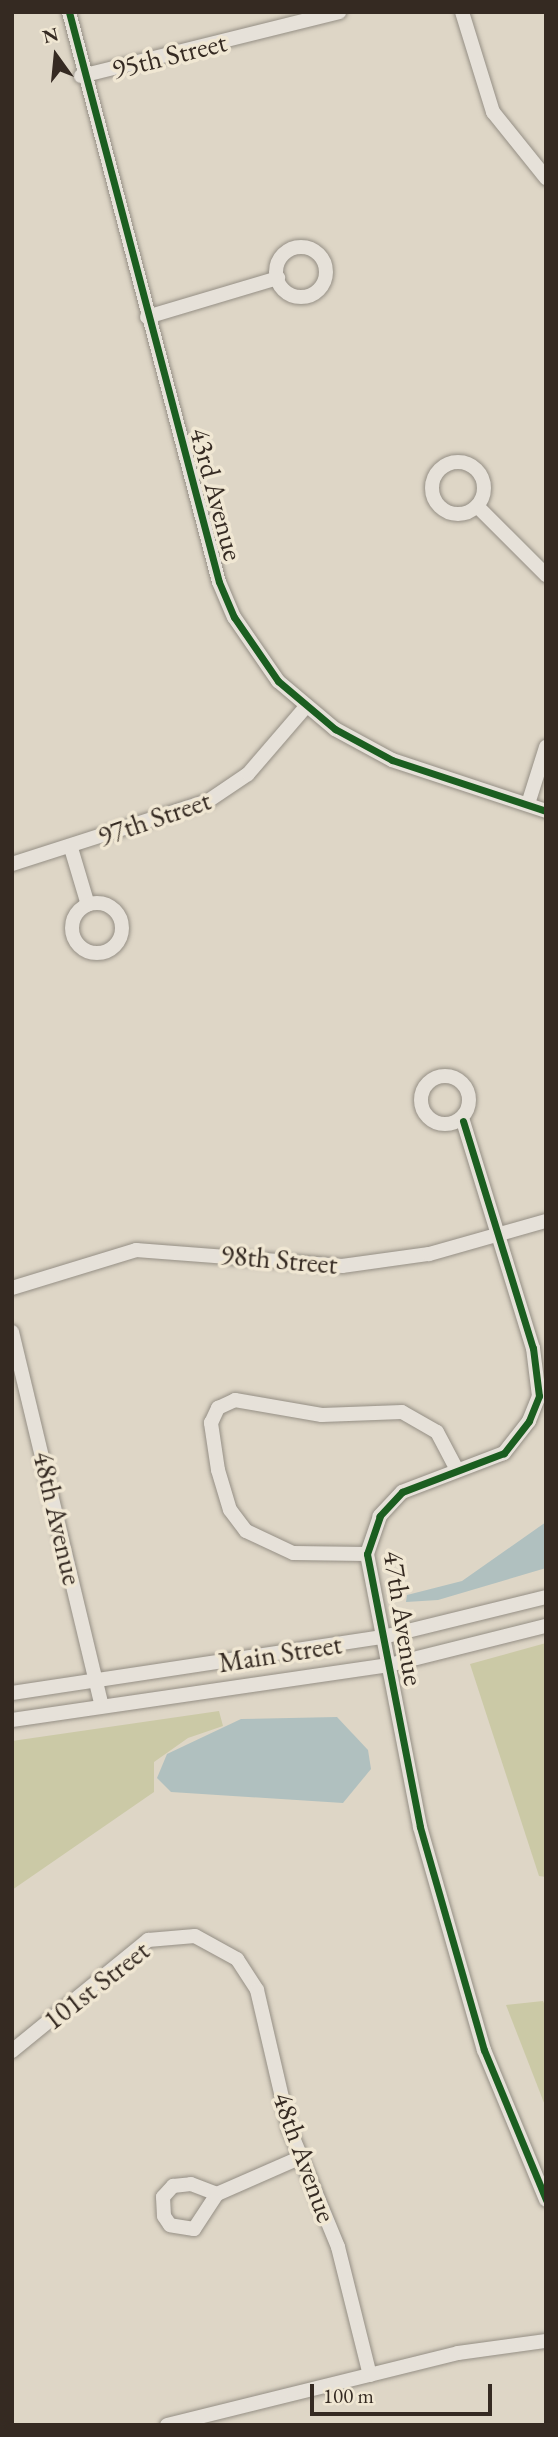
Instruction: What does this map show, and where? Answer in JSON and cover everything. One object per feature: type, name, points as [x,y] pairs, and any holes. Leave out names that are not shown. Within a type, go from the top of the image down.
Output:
[{"type":"street","name":"43rd Avenue","points":[[69,12],[81,76],[219,582],[252,647],[304,709],[392,760],[546,811]]},
{"type":"street","name":"95th Street","points":[[81,76],[339,12]]},
{"type":"street","points":[[462,12],[493,112],[546,178]]},
{"type":"street","points":[[147,317],[278,278]]},
{"type":"street","points":[[477,506],[546,575]]},
{"type":"street","name":"97th Street","points":[[12,864],[71,848],[232,789],[304,709]]},
{"type":"street","points":[[528,804],[546,747]]},
{"type":"street","points":[[71,848],[88,905]]},
{"type":"street","name":"47th Avenue","points":[[463,1121],[533,1348],[539,1396],[515,1443],[489,1460],[402,1492],[380,1516],[368,1554],[420,1827],[484,2050],[546,2200]]},
{"type":"street","name":"98th Street","points":[[12,1288],[135,1250],[342,1266],[407,1258],[498,1236],[546,1221]]},
{"type":"street","name":"48th Avenue","points":[[12,1332],[101,1704]]},
{"type":"street","points":[[368,1554],[293,1553],[246,1531],[230,1510],[218,1470],[211,1423],[218,1408],[235,1400],[322,1415],[402,1412],[437,1432],[457,1470]]},
{"type":"street","name":"Main Street","points":[[12,1693],[96,1678],[383,1637],[546,1597]]},
{"type":"street","name":"Main Street","points":[[12,1720],[101,1704],[389,1665],[546,1626]]},
{"type":"street","name":"101st Street","points":[[12,2051],[148,1940],[195,1936],[225,1949]]},
{"type":"street","name":"48th Avenue","points":[[225,1949],[257,1990],[299,2158],[338,2247],[370,2375]]},
{"type":"street","points":[[217,2194],[299,2158]]},
{"type":"street","points":[[167,2425],[370,2375],[546,2341]]},
{"type":"shaded area","points":[[546,1522],[546,1568],[438,1600],[406,1602],[407,1595],[462,1581]]},
{"type":"shaded area","points":[[546,1643],[546,1877],[539,1876],[470,1664]]},
{"type":"shaded area","points":[[219,1711],[223,1726],[188,1738],[154,1762],[154,1792],[12,1890],[12,1741]]},
{"type":"shaded area","points":[[337,1717],[368,1750],[371,1769],[343,1803],[171,1792],[157,1778],[167,1754],[241,1719]]},
{"type":"shaded area","points":[[543,2001],[546,2008],[546,2108],[506,2005]]},
{"type":"cycle path","points":[[69,12],[219,582],[234,617],[278,681],[335,729],[392,760],[546,811]]},
{"type":"cycle path","points":[[463,1121],[533,1348],[539,1396],[529,1421],[504,1453],[402,1492],[380,1516],[367,1554],[420,1827],[484,2050],[546,2200]]}]
